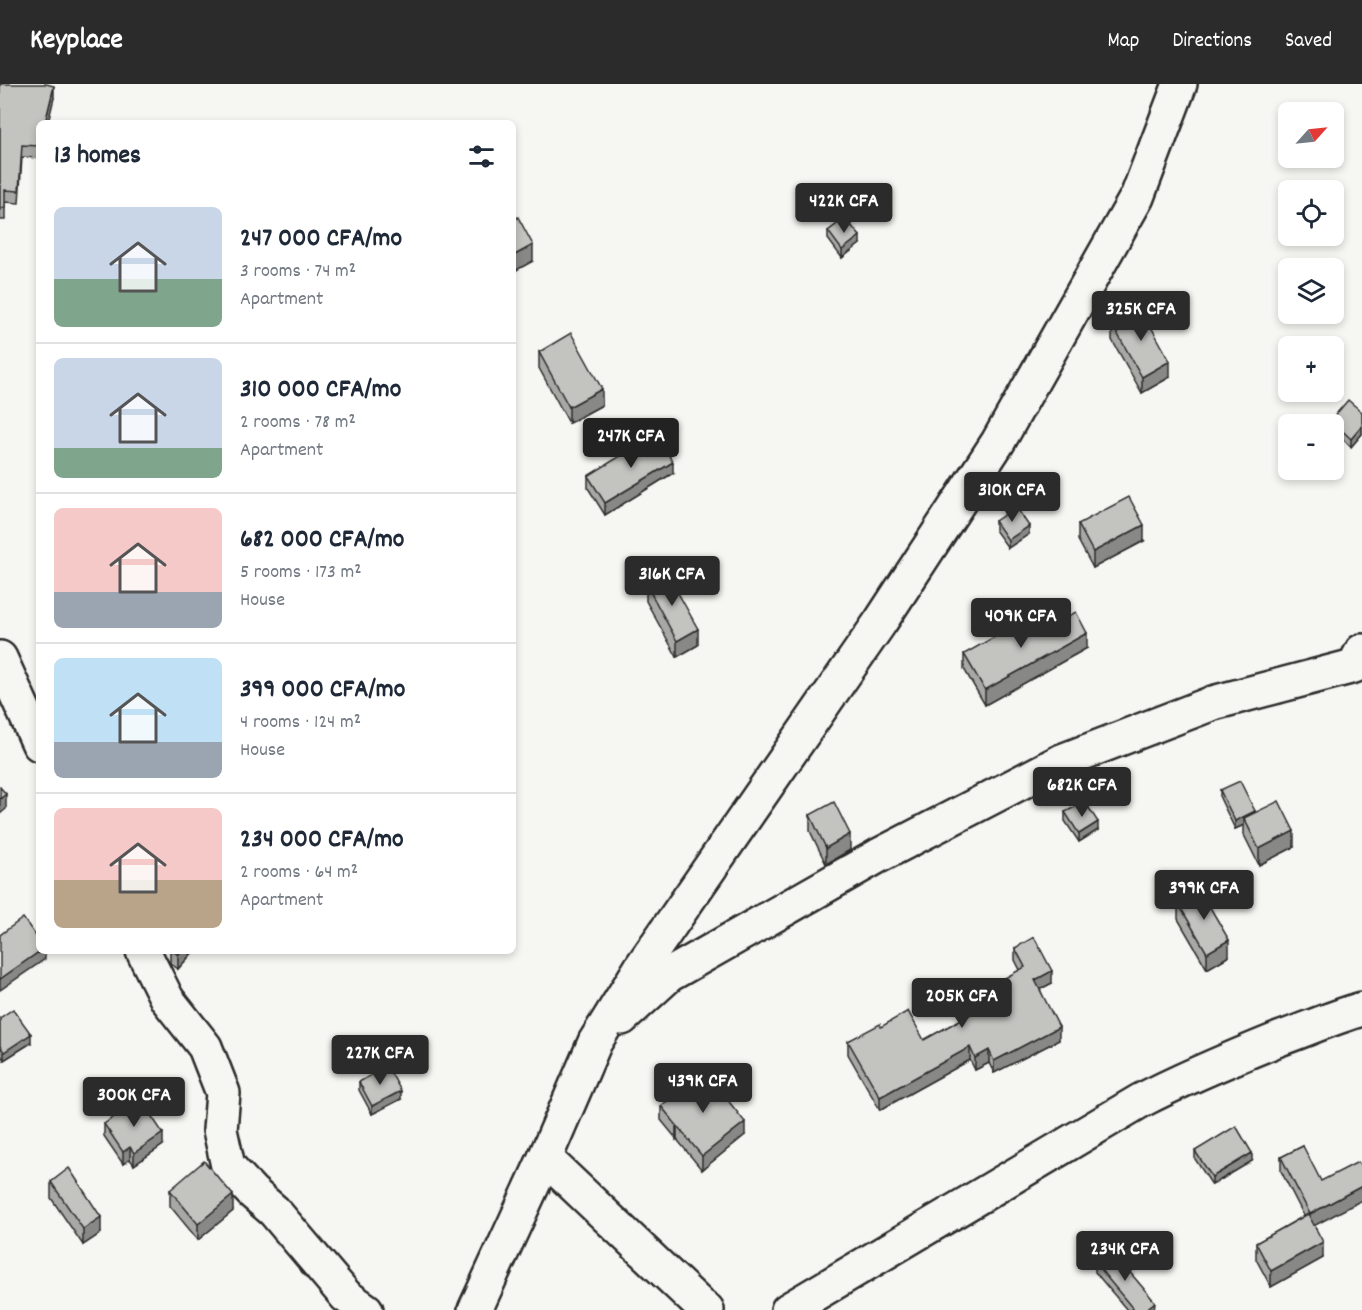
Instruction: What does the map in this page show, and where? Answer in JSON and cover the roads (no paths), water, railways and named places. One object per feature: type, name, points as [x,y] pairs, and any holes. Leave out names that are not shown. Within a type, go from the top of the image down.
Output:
[{"type":"street","points":[[475,1310],[595,1042],[642,966],[881,621],[998,442],[1137,197],[1180,84]]},
{"type":"street","points":[[595,1042],[669,975],[878,856],[1062,761],[1213,704],[1353,666],[1362,651]]},
{"type":"street","points":[[0,658],[36,737]]},
{"type":"street","points":[[144,954],[167,999],[205,1047],[223,1093],[220,1130],[228,1166],[252,1192],[274,1211],[345,1296],[366,1310]]},
{"type":"street","points":[[788,1310],[1140,1101],[1202,1070],[1362,1009]]},
{"type":"street","points":[[545,1158],[707,1310]]}]
